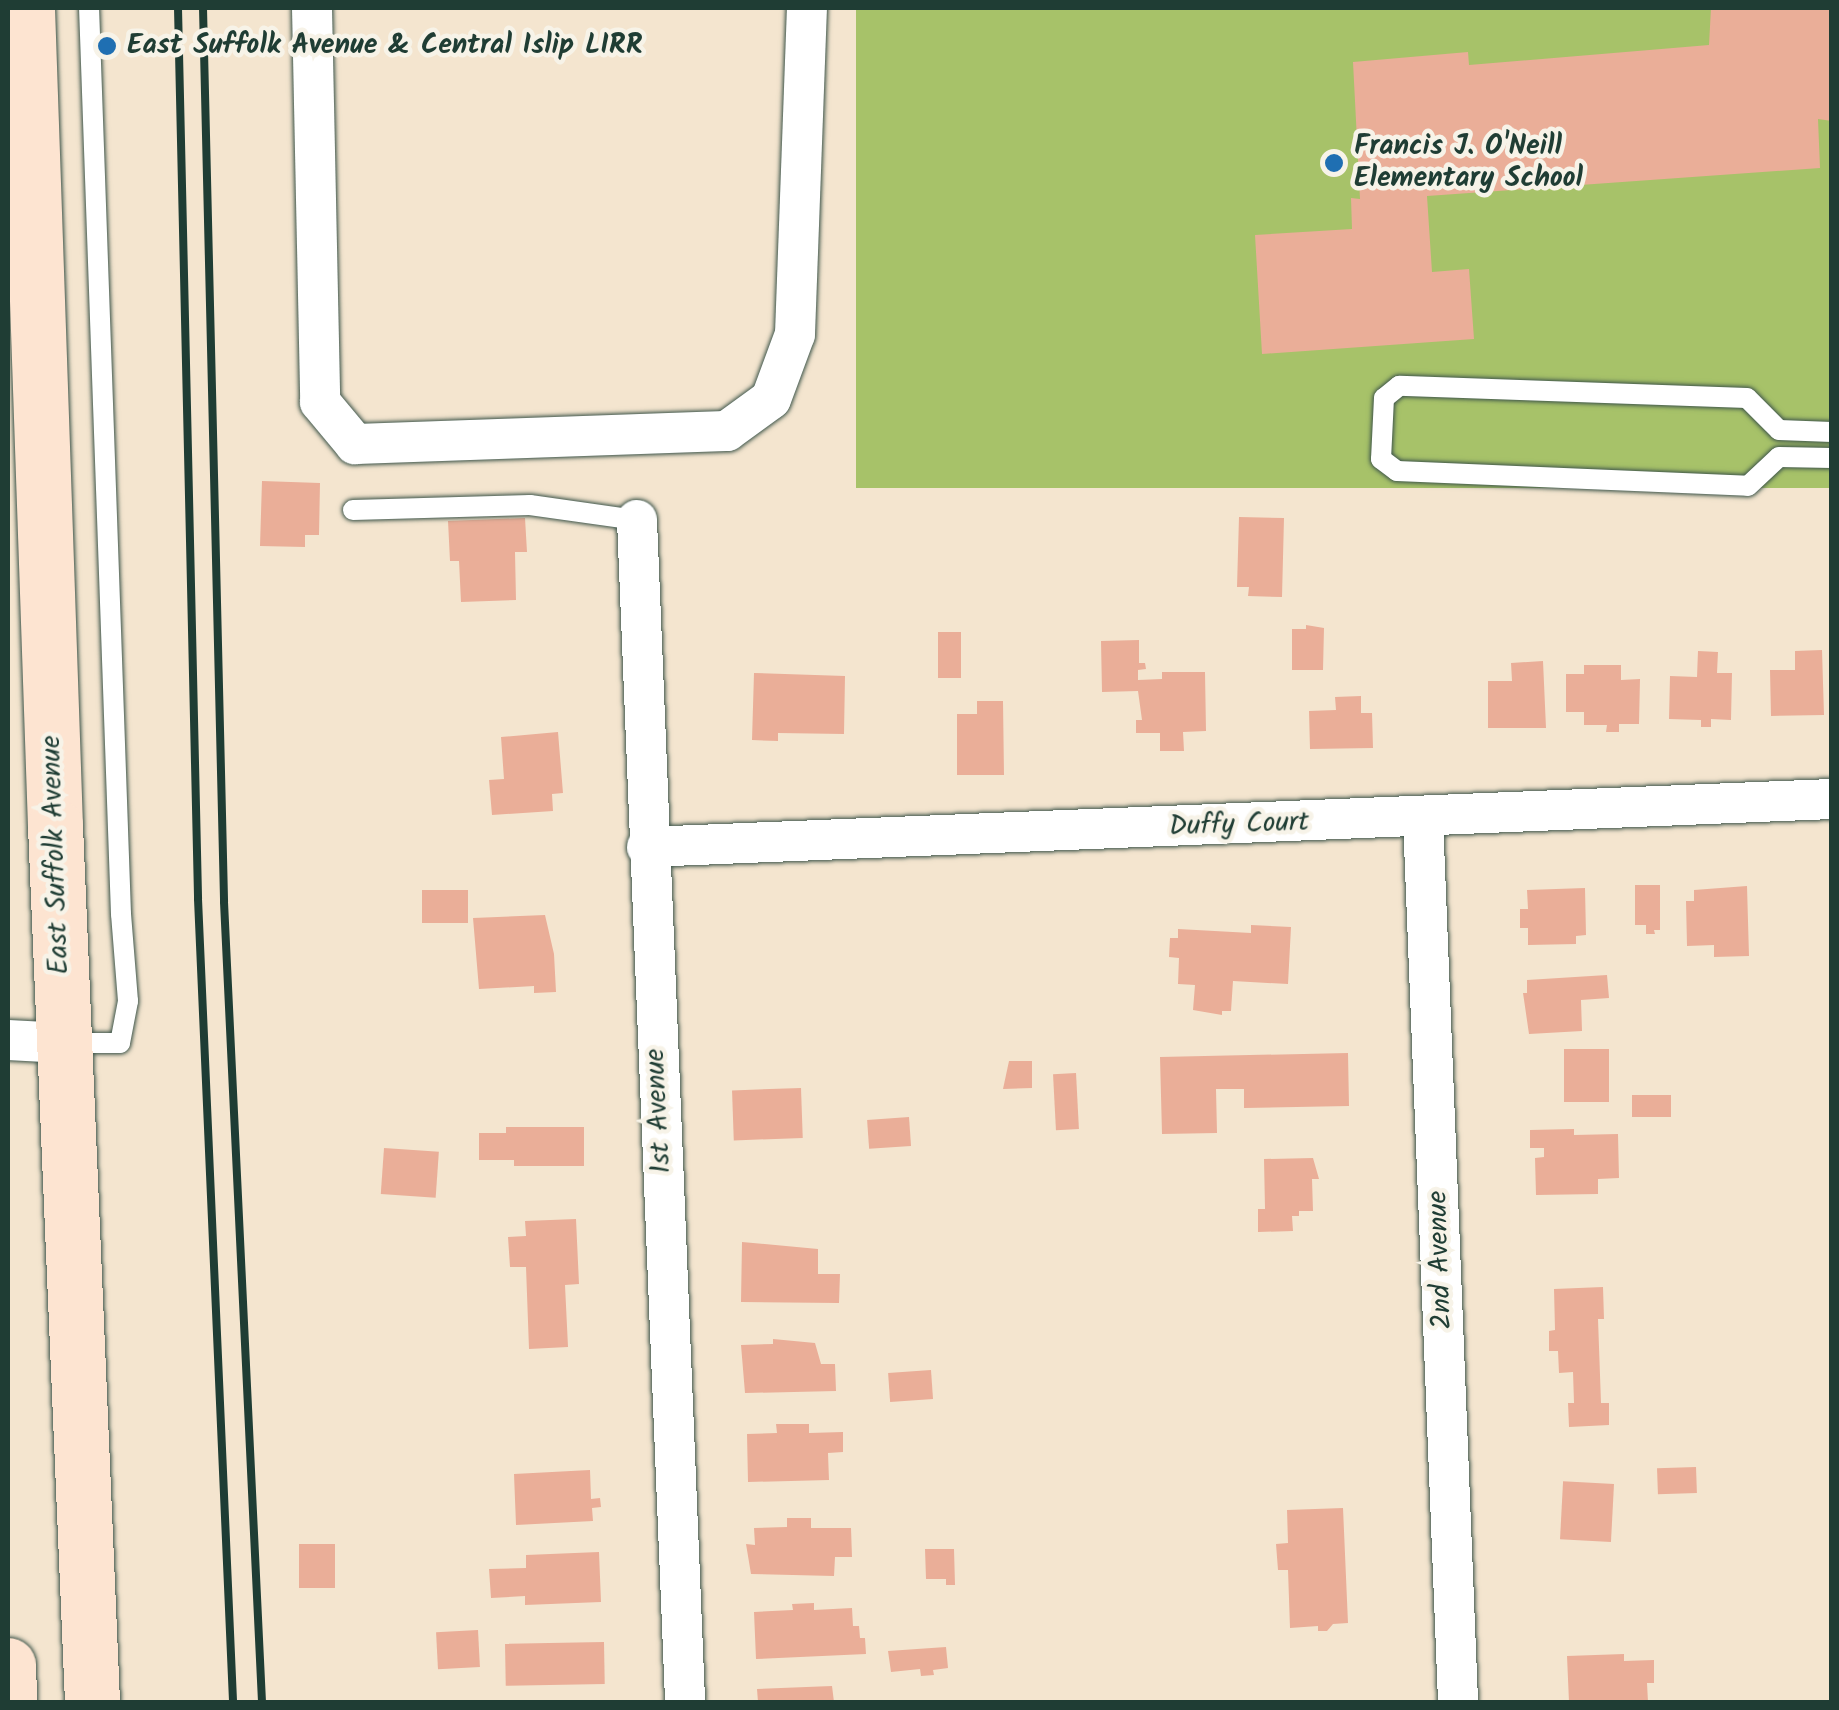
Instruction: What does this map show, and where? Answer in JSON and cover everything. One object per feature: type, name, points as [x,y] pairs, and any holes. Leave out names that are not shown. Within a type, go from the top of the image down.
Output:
[{"type":"main road","name":"East Suffolk Avenue","points":[[27,8],[25,483],[64,1044],[92,1702]]},
{"type":"main road","points":[[8,1665],[9,1702]]},
{"type":"street","points":[[312,8],[320,402],[356,444],[727,430],[771,399],[795,334],[807,8]]},
{"type":"street","name":"1st Avenue","points":[[636,520],[685,1702]]},
{"type":"street","name":"Duffy Court","points":[[647,847],[1832,800]]},
{"type":"street","name":"2nd Avenue","points":[[1423,818],[1458,1702]]},
{"type":"street","points":[[8,1040],[64,1044]]},
{"type":"lane","points":[[64,1044],[120,1043],[128,1001],[122,941],[89,8]]},
{"type":"lane","points":[[1832,432],[1779,430],[1747,398],[1399,386],[1384,398],[1381,459],[1396,471],[1748,486],[1779,457],[1832,458]]},
{"type":"lane","points":[[353,510],[530,505],[636,520]]},
{"type":"green space","name":"Francis J. O'Neill Elementary School","points":[[856,8],[1831,8],[1831,488],[856,488]]},
{"type":"building","points":[[1711,8],[1832,8],[1832,121],[1818,119],[1820,168],[1427,196],[1432,272],[1469,269],[1474,339],[1262,354],[1255,235],[1352,229],[1351,198],[1360,199],[1353,62],[1468,52],[1469,65],[1709,45]]},
{"type":"building","points":[[262,481],[320,483],[319,535],[305,535],[305,547],[260,546]]},
{"type":"building","points":[[1239,517],[1284,518],[1282,597],[1248,596],[1249,587],[1237,587]]},
{"type":"building","points":[[525,518],[527,552],[515,552],[516,600],[461,602],[459,561],[450,561],[448,521]]},
{"type":"building","points":[[1306,625],[1324,628],[1323,670],[1292,670],[1292,629],[1306,629]]},
{"type":"building","points":[[938,632],[961,632],[961,678],[938,678]]},
{"type":"building","points":[[1139,640],[1139,663],[1145,663],[1146,669],[1138,670],[1138,680],[1162,679],[1162,672],[1205,672],[1206,731],[1183,732],[1184,751],[1160,751],[1160,733],[1136,733],[1136,720],[1142,720],[1138,691],[1102,692],[1101,641]]},
{"type":"building","points":[[1822,650],[1824,715],[1771,716],[1770,670],[1795,670],[1795,651]]},
{"type":"building","points":[[1698,651],[1718,652],[1717,673],[1732,673],[1731,720],[1711,719],[1711,727],[1701,727],[1701,720],[1669,719],[1670,676],[1697,677]]},
{"type":"building","points":[[1543,661],[1546,728],[1488,728],[1488,681],[1512,681],[1511,663]]},
{"type":"building","points":[[1584,665],[1621,665],[1621,680],[1640,679],[1639,724],[1619,724],[1619,732],[1606,732],[1607,725],[1584,725],[1584,712],[1566,712],[1566,674],[1584,674]]},
{"type":"building","points":[[754,673],[845,676],[844,734],[778,733],[778,741],[752,740]]},
{"type":"building","points":[[1361,696],[1361,713],[1372,713],[1373,748],[1310,749],[1309,711],[1336,710],[1335,697]]},
{"type":"building","points":[[977,701],[1003,701],[1004,775],[957,775],[957,714],[977,714]]},
{"type":"building","points":[[558,732],[563,793],[552,794],[553,811],[492,815],[489,780],[504,779],[501,737]]},
{"type":"building","points":[[1635,885],[1660,885],[1660,930],[1654,930],[1655,934],[1646,934],[1646,925],[1635,925]]},
{"type":"building","points":[[1747,886],[1749,956],[1714,957],[1714,945],[1687,946],[1686,901],[1694,901],[1694,890]]},
{"type":"building","points":[[1585,888],[1586,935],[1576,936],[1576,944],[1528,945],[1528,928],[1520,928],[1520,909],[1528,909],[1527,890]]},
{"type":"building","points":[[422,890],[468,890],[468,923],[422,923]]},
{"type":"building","points":[[545,915],[554,954],[556,992],[534,993],[534,986],[479,989],[473,918]]},
{"type":"building","points":[[1251,925],[1291,927],[1288,984],[1233,981],[1231,1011],[1222,1011],[1222,1015],[1193,1010],[1195,985],[1178,984],[1179,958],[1169,957],[1170,938],[1178,938],[1178,929],[1251,933]]},
{"type":"building","points":[[1607,975],[1609,998],[1581,1000],[1582,1031],[1529,1034],[1523,993],[1527,993],[1527,980]]},
{"type":"building","points":[[1564,1049],[1609,1049],[1609,1102],[1564,1102]]},
{"type":"building","points":[[1348,1053],[1349,1106],[1244,1108],[1244,1089],[1216,1089],[1217,1133],[1162,1134],[1160,1057]]},
{"type":"building","points":[[1009,1061],[1032,1061],[1032,1088],[1003,1089]]},
{"type":"building","points":[[1076,1073],[1079,1129],[1056,1130],[1053,1074]]},
{"type":"building","points":[[801,1088],[803,1138],[734,1140],[732,1090]]},
{"type":"building","points":[[1632,1095],[1671,1095],[1671,1117],[1632,1117]]},
{"type":"building","points":[[909,1117],[911,1146],[869,1149],[867,1120]]},
{"type":"building","points":[[506,1127],[584,1127],[584,1166],[514,1166],[514,1160],[479,1160],[479,1133],[506,1133]]},
{"type":"building","points":[[1574,1129],[1574,1135],[1618,1134],[1619,1178],[1598,1179],[1598,1194],[1536,1195],[1535,1158],[1544,1157],[1544,1148],[1530,1148],[1530,1130]]},
{"type":"building","points":[[384,1148],[439,1152],[436,1198],[381,1194]]},
{"type":"building","points":[[1313,1158],[1319,1179],[1312,1179],[1313,1211],[1299,1211],[1299,1216],[1292,1216],[1293,1231],[1258,1232],[1258,1209],[1265,1209],[1264,1159]]},
{"type":"building","points":[[576,1219],[579,1284],[565,1285],[568,1347],[529,1349],[526,1267],[510,1267],[508,1237],[526,1236],[525,1221]]},
{"type":"building","points":[[742,1242],[818,1249],[818,1274],[840,1274],[839,1303],[741,1302]]},
{"type":"building","points":[[1603,1287],[1604,1319],[1598,1319],[1601,1403],[1609,1403],[1609,1425],[1569,1427],[1568,1403],[1574,1403],[1573,1372],[1559,1373],[1558,1351],[1549,1351],[1549,1331],[1555,1330],[1554,1289]]},
{"type":"building","points":[[773,1339],[815,1343],[821,1364],[835,1364],[836,1391],[745,1393],[741,1345],[773,1344]]},
{"type":"building","points":[[931,1370],[933,1399],[890,1402],[888,1373]]},
{"type":"building","points":[[776,1424],[809,1424],[809,1433],[843,1432],[843,1452],[828,1453],[829,1480],[748,1482],[747,1434],[777,1433]]},
{"type":"building","points":[[1696,1467],[1697,1493],[1658,1494],[1657,1468]]},
{"type":"building","points":[[590,1470],[591,1499],[600,1498],[601,1507],[592,1508],[593,1521],[516,1525],[514,1474]]},
{"type":"building","points":[[1563,1481],[1614,1484],[1611,1542],[1560,1539]]},
{"type":"building","points":[[1343,1508],[1348,1623],[1333,1624],[1327,1631],[1318,1631],[1318,1626],[1290,1628],[1288,1570],[1278,1570],[1276,1544],[1288,1543],[1287,1510]]},
{"type":"building","points":[[787,1518],[811,1518],[811,1528],[851,1528],[852,1557],[835,1557],[834,1576],[751,1574],[746,1544],[755,1545],[754,1528],[787,1527]]},
{"type":"building","points":[[299,1544],[335,1544],[335,1588],[299,1588]]},
{"type":"building","points":[[925,1549],[954,1549],[955,1585],[946,1585],[946,1579],[926,1579]]},
{"type":"building","points":[[599,1552],[601,1602],[525,1605],[525,1596],[491,1598],[489,1569],[526,1568],[526,1555]]},
{"type":"building","points":[[814,1603],[814,1610],[852,1608],[853,1626],[859,1626],[860,1638],[865,1638],[866,1654],[756,1659],[754,1612],[793,1610],[792,1604]]},
{"type":"building","points":[[478,1630],[480,1667],[438,1669],[436,1632]]},
{"type":"building","points":[[604,1642],[605,1684],[506,1686],[505,1644]]},
{"type":"building","points":[[946,1647],[948,1668],[933,1670],[934,1675],[921,1676],[920,1669],[891,1672],[888,1651]]},
{"type":"building","points":[[1624,1654],[1624,1661],[1654,1660],[1654,1683],[1647,1683],[1648,1702],[1569,1702],[1567,1656]]},
{"type":"building","points":[[832,1686],[834,1702],[758,1702],[757,1689]]},
{"type":"railway","points":[[178,8],[198,899],[233,1702]]},
{"type":"railway","points":[[203,8],[224,902],[262,1702]]},
{"type":"place","name":"East Suffolk Avenue & Central Islip LIRR","points":[[107,46]]},
{"type":"place","name":"Francis J. O'Neill Elementary School","points":[[1334,163]]}]
